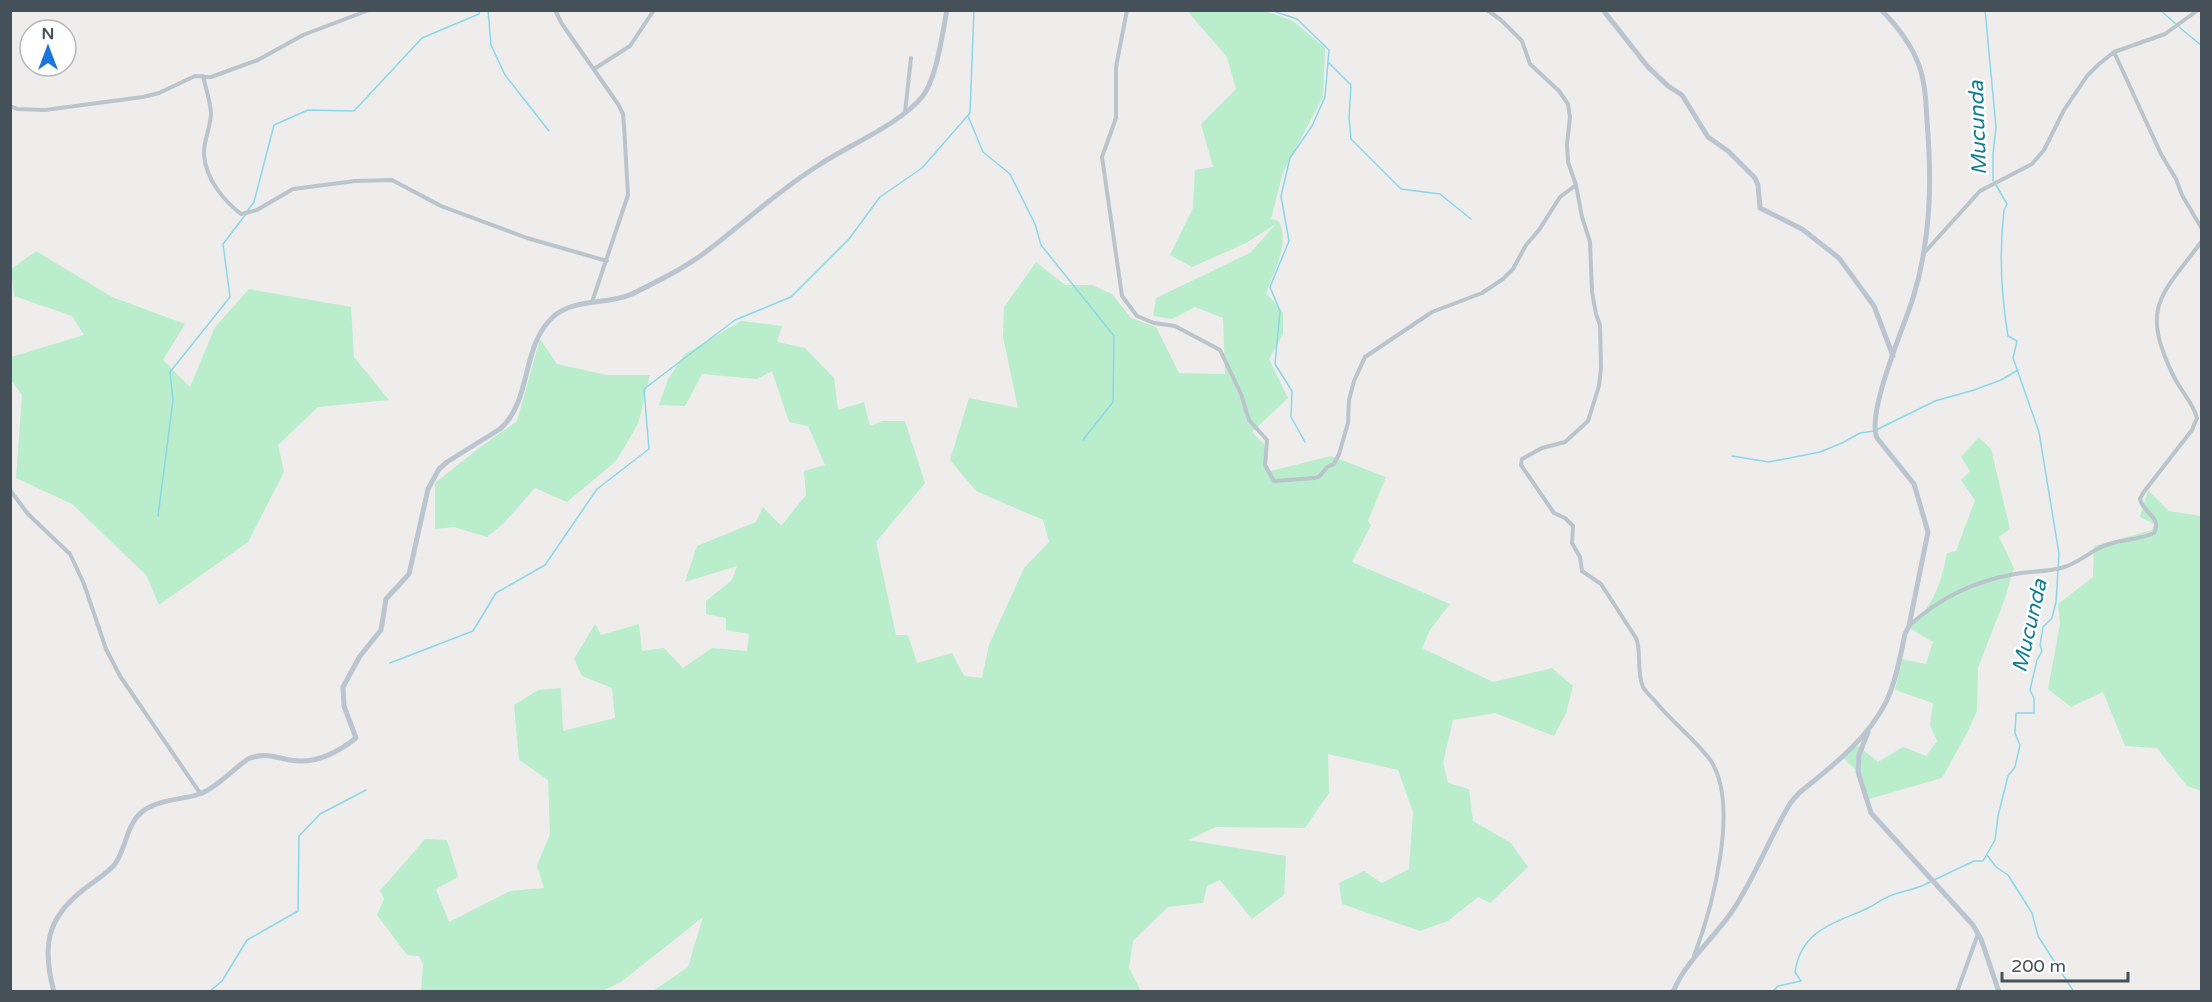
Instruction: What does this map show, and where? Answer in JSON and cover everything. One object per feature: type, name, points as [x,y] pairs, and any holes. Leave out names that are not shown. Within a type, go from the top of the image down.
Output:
[{"type":"street","points":[[10,106],[17,109],[45,110],[131,100],[159,93],[195,76],[211,77],[258,60],[303,35],[369,10]]},
{"type":"street","points":[[594,69],[630,46],[654,10]]},
{"type":"street","points":[[54,992],[47,942],[54,922],[82,890],[114,865],[130,828],[143,811],[162,803],[200,794],[256,755],[265,754],[292,761],[319,760],[356,738],[344,706],[343,687],[360,656],[381,630],[386,599],[409,574],[428,489],[439,469],[508,422],[515,412],[534,344],[547,324],[562,310],[631,294],[692,261],[802,176],[905,112],[921,99],[931,81],[947,10]]},
{"type":"street","points":[[1127,10],[1116,67],[1116,118],[1102,157],[1122,296],[1137,316],[1154,323],[1175,326],[1220,350],[1241,394],[1249,420],[1267,440],[1265,465],[1274,481],[1315,478],[1334,464],[1348,423],[1349,400],[1354,381],[1365,357],[1432,312],[1482,293],[1503,279],[1514,269],[1526,245],[1539,230],[1560,196],[1576,185]]},
{"type":"street","points":[[1487,10],[1522,41],[1530,64],[1568,104],[1570,117],[1568,162],[1590,242],[1592,292],[1600,325],[1601,368],[1599,386],[1591,414],[1581,430],[1565,442],[1528,454],[1521,462],[1554,513],[1565,518],[1573,526],[1572,543],[1580,557],[1582,571],[1601,584],[1636,638],[1644,688],[1668,717],[1709,758],[1717,771],[1724,804],[1719,864],[1716,884],[1692,959]]},
{"type":"street","points":[[1603,10],[1648,67],[1668,86],[1682,95],[1708,137],[1728,151],[1755,178],[1758,185],[1760,208],[1802,229],[1839,258],[1874,306],[1893,356]]},
{"type":"street","points":[[1673,992],[1684,969],[1717,932],[1739,901],[1791,802],[1869,729],[1887,700],[1909,627],[1928,532],[1914,484],[1874,431],[1876,411],[1913,297],[1923,254],[1930,207],[1930,178],[1926,95],[1917,58],[1910,45],[1881,10]]},
{"type":"street","points":[[1923,254],[1980,191],[2032,164],[2039,157],[2064,110],[2087,76],[2115,52],[2165,34],[2198,10]]},
{"type":"street","points":[[554,11],[623,114],[628,195],[592,303]]},
{"type":"street","points":[[2115,52],[2161,154],[2202,229]]},
{"type":"street","points":[[905,112],[911,58]]},
{"type":"street","points":[[203,76],[210,100],[211,116],[204,155],[214,183],[229,205],[241,214],[256,210],[293,189],[356,181],[392,180],[441,206],[527,238],[607,261]]},
{"type":"street","points":[[1909,627],[1935,604],[1977,584],[2016,574],[2060,569],[2084,559],[2102,547],[2154,533],[2157,529],[2154,518],[2145,510],[2140,499],[2192,430],[2197,418],[2168,365],[2158,338],[2155,319],[2164,292],[2202,241]]},
{"type":"street","points":[[10,490],[28,514],[70,554],[84,585],[106,649],[120,676],[200,794]]},
{"type":"street","points":[[1869,729],[1860,756],[1858,772],[1871,813],[1978,933],[1999,992]]},
{"type":"street","points":[[1957,992],[1978,933]]},
{"type":"green space","points":[[1192,10],[1265,11],[1293,21],[1325,48],[1323,97],[1283,172],[1271,219],[1279,221],[1283,239],[1280,257],[1266,293],[1283,312],[1283,334],[1269,359],[1288,398],[1252,432],[1264,444],[1267,472],[1331,456],[1386,477],[1368,521],[1371,525],[1352,562],[1450,604],[1430,630],[1422,648],[1493,682],[1552,668],[1573,686],[1566,713],[1554,736],[1495,713],[1453,720],[1443,763],[1448,783],[1469,789],[1473,821],[1511,843],[1528,867],[1490,903],[1478,897],[1448,921],[1420,931],[1342,904],[1339,883],[1364,871],[1382,883],[1409,869],[1413,812],[1398,770],[1328,754],[1329,793],[1305,828],[1216,827],[1188,840],[1286,856],[1284,895],[1252,919],[1220,880],[1207,886],[1203,903],[1168,907],[1133,941],[1129,968],[1141,991],[653,991],[688,967],[703,917],[621,982],[602,991],[421,991],[423,965],[419,956],[407,955],[377,915],[384,899],[380,891],[425,839],[447,840],[458,877],[436,889],[449,922],[510,891],[544,888],[537,866],[550,834],[548,780],[519,760],[514,705],[538,690],[561,688],[563,731],[615,718],[612,688],[582,676],[574,659],[595,624],[601,635],[639,624],[642,651],[664,648],[683,668],[712,648],[747,651],[749,634],[726,630],[726,618],[706,614],[706,601],[732,580],[737,566],[685,582],[697,546],[756,522],[763,507],[781,526],[806,495],[804,471],[825,465],[808,426],[789,422],[772,371],[757,379],[702,374],[685,406],[659,405],[668,379],[685,354],[741,321],[782,326],[777,342],[805,348],[834,378],[838,410],[864,402],[870,426],[882,421],[905,421],[925,483],[876,542],[896,635],[908,635],[917,663],[952,653],[964,676],[982,678],[989,645],[1024,568],[1049,542],[1043,520],[976,491],[950,460],[969,398],[1018,408],[1003,337],[1004,307],[1036,262],[1065,285],[1092,285],[1112,294],[1131,318],[1156,327],[1179,373],[1225,374],[1223,318],[1195,307],[1172,319],[1153,316],[1156,298],[1250,253],[1276,224],[1246,243],[1192,267],[1170,255],[1193,208],[1195,170],[1213,167],[1201,124],[1236,89],[1227,57],[1189,13]]},
{"type":"green space","points":[[36,251],[112,297],[185,324],[163,360],[190,387],[215,327],[249,289],[351,307],[354,357],[389,400],[318,407],[278,445],[284,472],[248,542],[159,605],[146,575],[72,504],[16,478],[22,395],[11,380],[11,357],[84,335],[72,316],[14,296],[11,269]]},
{"type":"green space","points":[[540,339],[557,364],[607,375],[650,375],[638,424],[616,461],[567,502],[535,488],[504,523],[487,537],[454,527],[435,529],[435,483],[517,421]]},
{"type":"green space","points":[[1979,437],[1991,449],[2010,529],[1999,537],[2014,568],[1978,668],[1977,711],[1942,778],[1869,799],[1859,773],[1844,759],[1857,745],[1878,762],[1903,747],[1926,756],[1937,741],[1930,725],[1933,703],[1895,690],[1902,659],[1926,664],[1933,642],[1909,628],[1924,612],[1935,594],[1947,553],[1956,551],[1975,500],[1961,480],[1970,471],[1961,457]]},
{"type":"green space","points":[[2148,490],[2169,511],[2201,516],[2201,791],[2187,786],[2157,748],[2125,746],[2103,692],[2071,707],[2048,689],[2060,624],[2058,604],[2093,577],[2094,546],[2152,530],[2154,524],[2140,517]]},
{"type":"waterway","points":[[248,210],[254,202],[274,125],[308,110],[354,111],[422,38],[479,14],[480,10]]},
{"type":"waterway","points":[[488,10],[491,45],[505,75],[549,131]]},
{"type":"waterway","points":[[390,663],[473,631],[496,593],[545,565],[597,489],[649,449],[644,389],[735,320],[791,297],[849,239],[880,197],[922,168],[970,113],[974,10]]},
{"type":"waterway","points":[[1270,10],[1297,19],[1329,50],[1325,97],[1312,126],[1290,158],[1281,196],[1289,241],[1270,287],[1280,311],[1275,364],[1292,391],[1291,417],[1305,442]]},
{"type":"waterway","name":"Mucunda","points":[[1985,10],[1996,127],[1993,181]]},
{"type":"waterway","points":[[2160,10],[2176,24]]},
{"type":"waterway","points":[[2179,27],[2202,46]]},
{"type":"waterway","points":[[1328,62],[1351,85],[1349,118],[1351,139],[1401,189],[1440,194],[1471,219]]},
{"type":"waterway","points":[[968,116],[983,152],[1010,174],[1035,224],[1041,245],[1114,336],[1113,402],[1083,440]]},
{"type":"waterway","name":"Mucunda","points":[[1934,880],[1974,861],[1983,861],[1995,840],[1998,816],[2008,776],[2015,767],[2020,745],[2015,733],[2016,713],[2034,713],[2034,698],[2030,690],[2037,660],[2042,651],[2040,645],[2043,627],[2052,618],[2056,602],[2059,554],[2039,432],[2013,358],[2017,341],[2008,336],[2001,258],[2002,226],[2007,204],[1996,185]]},
{"type":"waterway","points":[[158,516],[173,400],[170,372],[230,297],[223,244],[246,214]]},
{"type":"waterway","points":[[1732,456],[1769,462],[1820,452],[1860,433],[1874,431],[1935,401],[2001,380],[2018,370]]},
{"type":"waterway","points":[[209,992],[222,981],[247,940],[298,911],[299,836],[320,814],[366,790]]},
{"type":"waterway","points":[[1987,855],[1996,867],[2008,875],[2032,913],[2038,936],[2074,992]]},
{"type":"waterway","name":"Mucunda","points":[[1772,992],[1778,986],[1801,981],[1795,972],[1798,958],[1811,938],[1820,931],[1888,897],[1930,882]]}]
